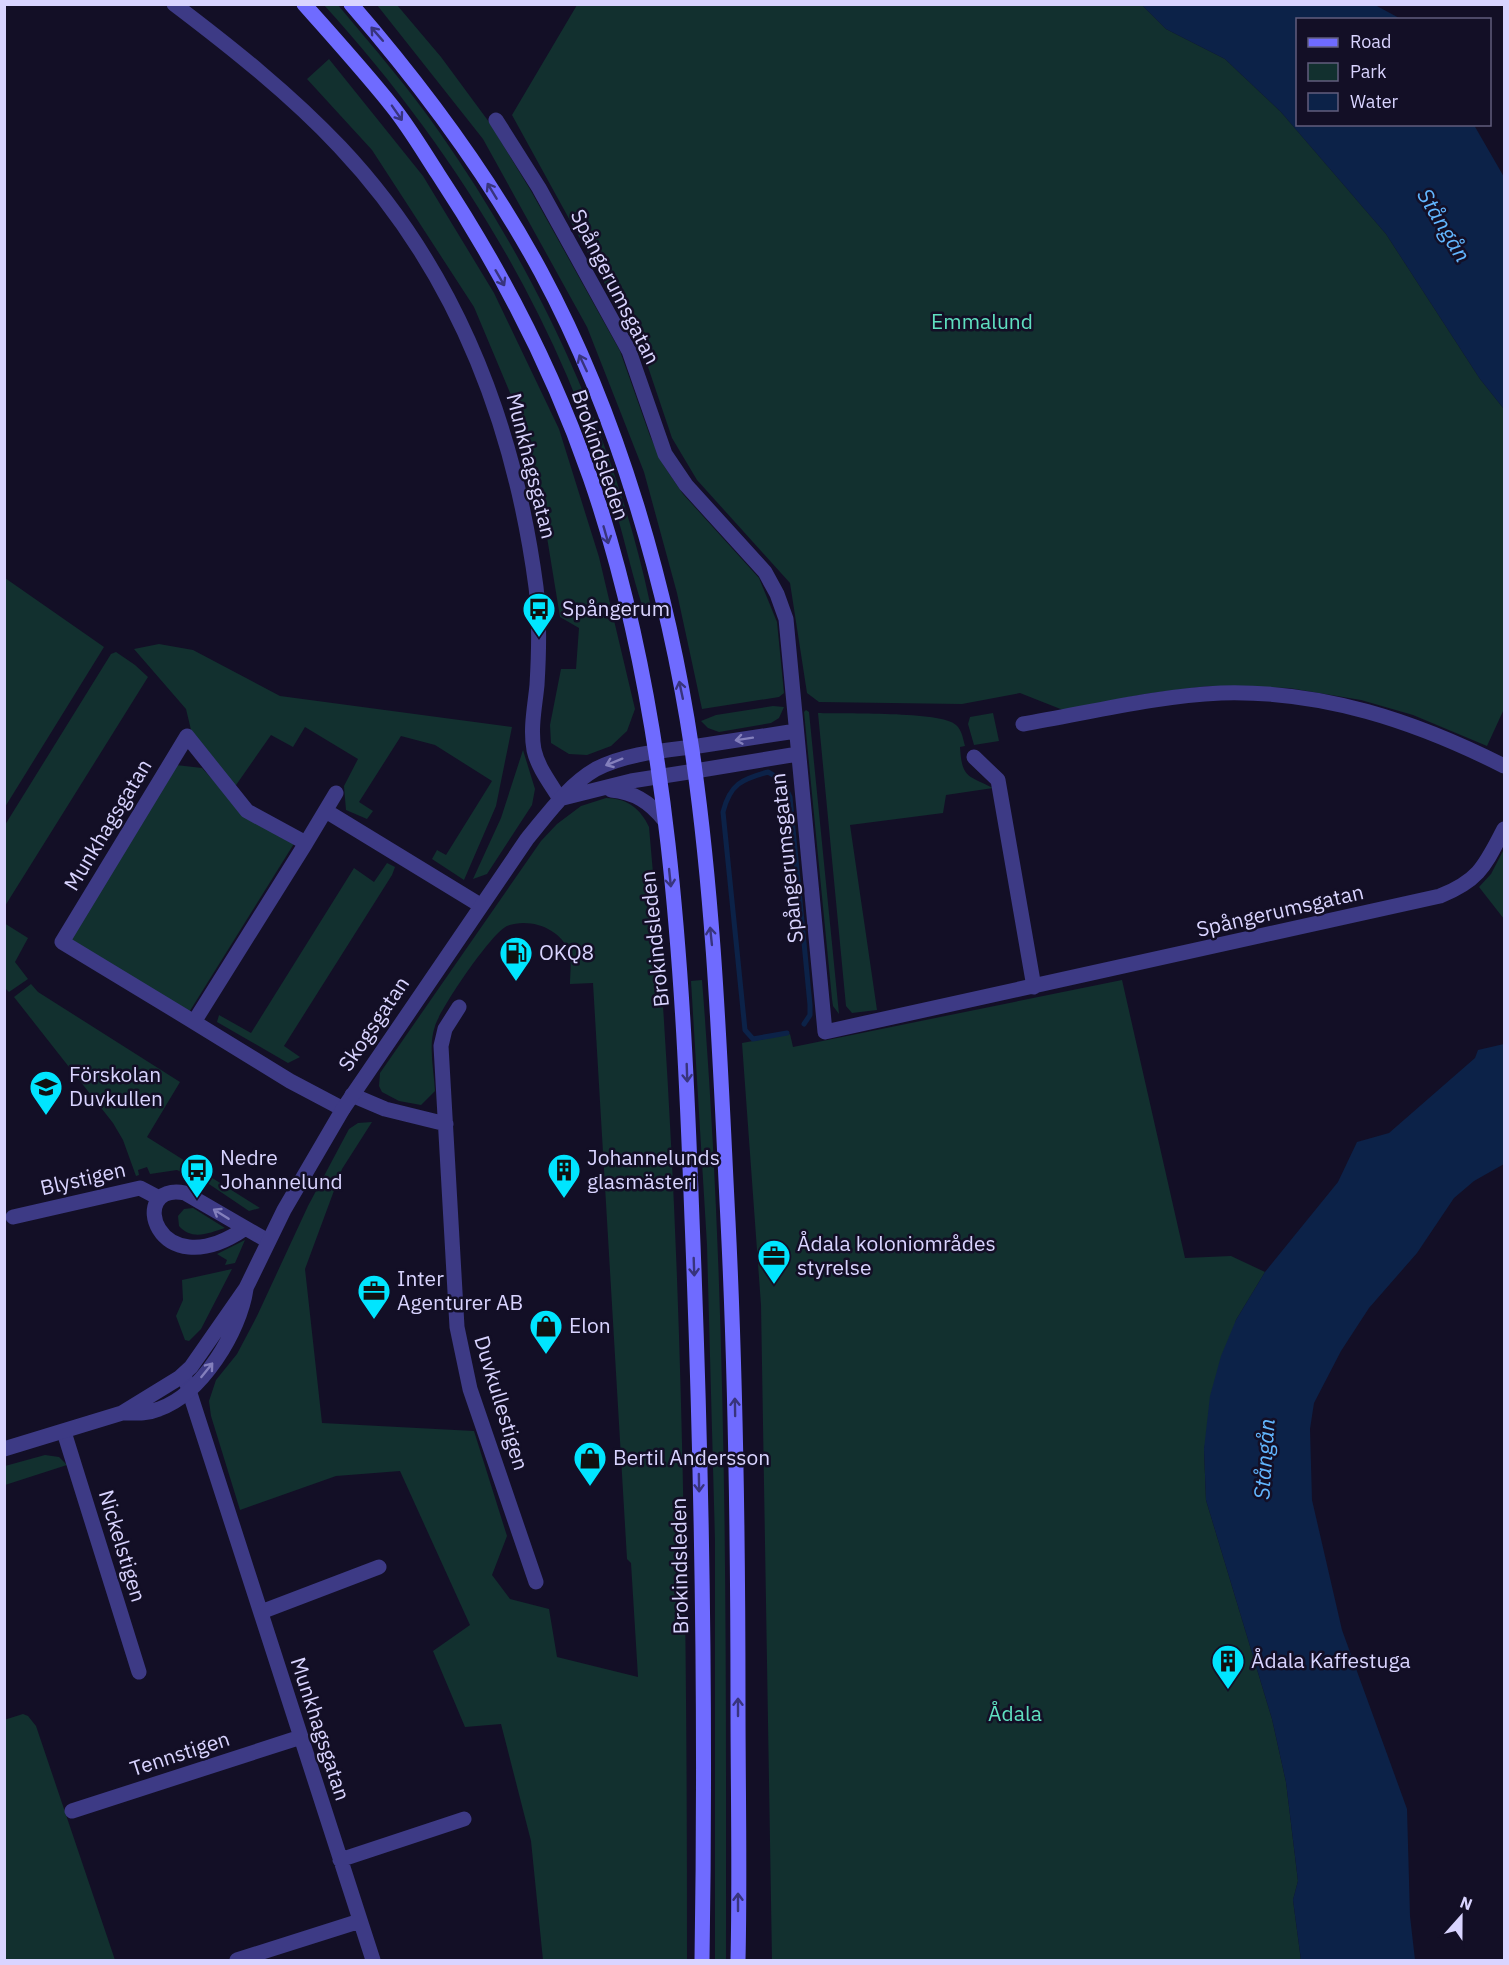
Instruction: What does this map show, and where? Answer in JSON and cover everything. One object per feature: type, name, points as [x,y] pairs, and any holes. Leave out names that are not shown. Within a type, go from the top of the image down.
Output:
[{"type":"main road","name":"Brokindsleden","points":[[304,4],[394,109],[460,208],[513,300],[537,350],[590,478],[624,598],[655,752],[685,1026],[697,1327],[702,1625],[702,1960]]},
{"type":"main road","name":"Brokindsleden","points":[[351,4],[406,67],[476,165],[542,273],[581,359],[627,477],[661,596],[692,747],[717,994],[733,1318],[738,1502],[738,1960]]},
{"type":"street","name":"Munkhagsgatan","points":[[174,4],[261,73],[340,147],[414,239],[445,291],[471,342],[502,422],[525,512],[537,594],[534,751],[541,768],[560,799]]},
{"type":"street","name":"Spångerumsgatan","points":[[496,120],[539,188],[629,351],[665,454],[686,485],[765,572],[777,594],[786,619],[825,1032],[1440,896],[1466,885],[1486,865],[1504,829]]},
{"type":"street","points":[[1023,724],[1158,701],[1221,693],[1291,696],[1351,706],[1409,723],[1504,766]]},
{"type":"street","points":[[692,747],[796,731]]},
{"type":"street","name":"Munkhagsgatan","points":[[306,843],[247,811],[187,736],[62,942],[290,1081],[343,1109]]},
{"type":"street","name":"Skogsgatan","points":[[122,1413],[184,1374],[202,1353],[246,1288],[302,1176],[352,1095],[480,905],[527,839],[560,799],[595,770],[626,757],[692,747]]},
{"type":"street","name":"Spångerumsgatan","points":[[695,771],[798,754]]},
{"type":"street","points":[[974,757],[998,780],[1034,987]]},
{"type":"street","points":[[560,799],[695,771]]},
{"type":"street","points":[[602,789],[627,791],[655,808],[664,820]]},
{"type":"street","points":[[194,1022],[336,793]]},
{"type":"street","points":[[326,811],[480,905]]},
{"type":"street","name":"Duvkullestigen","points":[[459,1007],[445,1029],[441,1046],[457,1327],[470,1389],[536,1582]]},
{"type":"street","points":[[352,1095],[385,1109],[446,1124]]},
{"type":"street","name":"Blystigen","points":[[13,1217],[140,1188],[159,1198],[170,1192],[184,1193],[268,1241]]},
{"type":"street","points":[[159,1198],[153,1213],[164,1236],[176,1243],[193,1248],[208,1247],[244,1229]]},
{"type":"street","name":"Skogsgatan","points":[[4,1449],[122,1413],[160,1409],[174,1403],[209,1368],[235,1329],[243,1311],[246,1288]]},
{"type":"street","name":"Munkhagsgatan","points":[[184,1374],[372,1960]]},
{"type":"street","name":"Nickelstigen","points":[[64,1432],[139,1672]]},
{"type":"street","points":[[261,1612],[379,1567]]},
{"type":"street","name":"Tennstigen","points":[[72,1811],[301,1737]]},
{"type":"street","points":[[340,1860],[464,1819]]},
{"type":"street","points":[[237,1960],[360,1921]]},
{"type":"green space","points":[[324,5],[338,5],[428,116],[476,186],[509,242],[540,299],[594,417],[635,540],[650,603],[642,605],[619,522],[595,449],[567,376],[518,276],[491,227],[429,135],[396,90]]},
{"type":"green space","points":[[377,5],[397,5],[441,57],[489,122],[531,191],[620,351],[650,436],[664,466],[683,494],[759,578],[777,622],[784,693],[779,697],[702,709],[677,593],[644,472],[587,327],[483,139]]},
{"type":"green space","name":"Emmalund","points":[[577,5],[1142,5],[1166,29],[1225,59],[1281,112],[1386,234],[1480,379],[1504,409],[1504,709],[1487,746],[1413,715],[1361,700],[1289,688],[1208,686],[1145,694],[1063,710],[1020,693],[962,704],[819,702],[807,693],[790,583],[697,480],[672,438],[644,355],[512,115]]},
{"type":"green space","points":[[329,59],[423,176],[494,293],[559,429],[599,557],[635,709],[627,731],[611,746],[587,755],[569,754],[551,743],[550,725],[561,669],[576,669],[579,628],[560,617],[545,525],[521,419],[474,307],[372,150],[307,79]]},
{"type":"green space","points":[[5,578],[104,647],[4,807]]},
{"type":"green space","points":[[159,644],[193,650],[280,696],[512,727],[496,806],[464,880],[432,859],[437,850],[446,855],[492,781],[435,745],[401,736],[359,802],[373,811],[367,819],[346,810],[344,786],[358,759],[305,727],[293,747],[271,735],[234,788],[192,734],[186,709],[134,649]]},
{"type":"green space","points":[[116,652],[148,677],[5,906],[5,825],[111,654]]},
{"type":"green space","points":[[773,706],[784,707],[779,718],[771,723],[719,732],[708,728],[701,721],[716,715]]},
{"type":"green space","points":[[806,710],[809,712],[839,1014],[833,1006],[832,999],[804,712]]},
{"type":"green space","points":[[818,713],[913,715],[947,721],[960,729],[965,746],[960,747],[964,770],[993,788],[946,795],[943,813],[850,825],[877,1010],[852,1013],[846,1006]]},
{"type":"green space","points":[[993,713],[999,741],[974,745],[968,724],[970,717]]},
{"type":"green space","points":[[523,750],[535,789],[532,805],[487,874],[473,879],[501,818]]},
{"type":"green space","points":[[176,765],[202,768],[244,814],[295,842],[188,1014],[68,941]]},
{"type":"green space","points":[[606,798],[627,802],[642,815],[649,827],[660,968],[676,1251],[681,1393],[686,1677],[687,1960],[543,1960],[531,1841],[501,1724],[465,1727],[433,1651],[470,1625],[400,1471],[336,1476],[240,1510],[211,1416],[209,1401],[216,1380],[237,1354],[257,1316],[308,1206],[349,1129],[358,1123],[372,1122],[342,1169],[305,1269],[322,1423],[474,1431],[507,1536],[492,1575],[510,1599],[549,1609],[557,1657],[638,1677],[631,1563],[627,1559],[593,983],[570,984],[569,952],[565,944],[552,931],[525,923],[507,926],[490,942],[467,972],[435,1026],[432,1050],[435,1091],[421,1105],[399,1101],[382,1092],[379,1086],[380,1073],[541,841],[557,824],[581,806]]},
{"type":"green space","points":[[1504,849],[1504,919],[1479,887],[1491,874]]},
{"type":"green space","points":[[387,863],[395,867],[392,875],[284,1046],[300,1057],[288,1063],[217,1022],[219,1015],[251,1033],[354,868],[374,882]]},
{"type":"green space","points":[[4,923],[28,938],[15,962],[28,979],[9,992],[5,988]]},
{"type":"green space","points":[[702,980],[717,1225],[721,1347],[724,1470],[726,1960],[715,1960],[715,1541],[707,1245],[691,981]]},
{"type":"green space","name":"Ådala","points":[[1122,980],[1185,1258],[1231,1256],[1265,1272],[1236,1320],[1204,1449],[1206,1500],[1272,1719],[1286,1782],[1298,1881],[1293,1900],[1301,1960],[772,1960],[761,1305],[742,1043],[790,1034],[793,1047]]},
{"type":"green space","points":[[31,984],[38,992],[180,1082],[147,1137],[260,1208],[249,1211],[203,1180],[201,1182],[177,1170],[150,1174],[147,1167],[138,1170],[139,1175],[136,1176],[123,1140],[113,1123],[14,997]]},
{"type":"green space","points":[[193,1208],[225,1228],[195,1235],[184,1231],[179,1226],[178,1216],[184,1209]]},
{"type":"green space","points":[[245,1240],[235,1263],[225,1265],[227,1260],[217,1254]]},
{"type":"green space","points":[[232,1269],[201,1329],[189,1341],[185,1340],[176,1316],[183,1300],[182,1280]]},
{"type":"green space","points":[[45,1455],[59,1457],[67,1465],[5,1485],[5,1466]]},
{"type":"green space","points":[[23,1714],[28,1716],[36,1726],[115,1960],[5,1960],[4,1720]]},
{"type":"water","name":"Stångån","points":[[1142,5],[1375,5],[1399,18],[1296,18],[1296,126],[1475,126],[1504,177],[1504,409],[1480,379],[1386,234],[1281,112],[1225,59],[1166,29]]},
{"type":"water","name":"Stångån","points":[[1504,1044],[1504,1164],[1474,1181],[1454,1198],[1417,1253],[1369,1308],[1341,1351],[1314,1403],[1310,1429],[1312,1500],[1342,1630],[1407,1809],[1410,1916],[1415,1960],[1301,1960],[1293,1900],[1298,1881],[1286,1782],[1272,1719],[1206,1500],[1204,1449],[1210,1396],[1221,1356],[1236,1320],[1265,1272],[1338,1182],[1357,1142],[1389,1133],[1475,1058],[1478,1050]]},
{"type":"waterway","points":[[787,1033],[753,1039],[745,1030],[723,812],[729,795],[738,784],[768,772],[782,780],[790,797],[810,1005],[810,1015],[804,1024]]},
{"type":"place","name":"Spångerum","points":[[539,638]]},
{"type":"place","name":"OKQ8","points":[[516,982]]},
{"type":"place","name":"Förskolan Duvkullen","points":[[46,1116]]},
{"type":"place","name":"Nedre Johannelund","points":[[197,1199]]},
{"type":"place","name":"Johannelunds glasmästeri","points":[[564,1199]]},
{"type":"place","name":"Ådala koloniområdes styrelse","points":[[774,1285]]},
{"type":"place","name":"Inter Agenturer AB","points":[[374,1320]]},
{"type":"place","name":"Elon","points":[[546,1355]]},
{"type":"place","name":"Bertil Andersson","points":[[590,1487]]},
{"type":"place","name":"Ådala Kaffestuga","points":[[1228,1690]]}]
